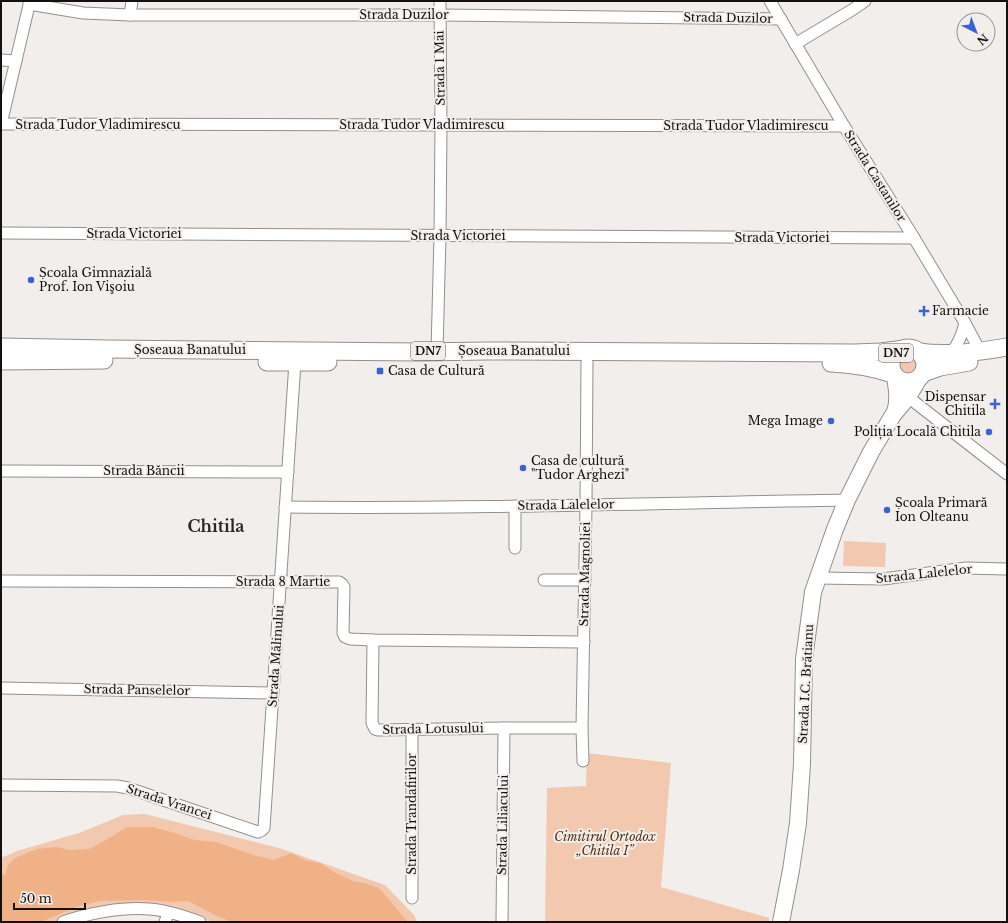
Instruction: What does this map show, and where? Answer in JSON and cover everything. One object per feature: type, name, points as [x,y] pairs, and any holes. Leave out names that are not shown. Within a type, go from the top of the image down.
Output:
[{"type":"main road","name":"Șoseaua Banatului","points":[[1,347],[108,350],[855,353],[912,350],[934,354],[951,354],[1007,347]]},
{"type":"main road","name":"DN7","points":[[901,350],[912,350],[922,356],[925,367],[921,375],[915,381],[910,382],[904,382],[894,376],[891,369],[891,363],[896,353],[901,350]]},
{"type":"main road","name":"DN7","points":[[921,375],[940,367],[1007,358]]},
{"type":"main road","name":"Șoseaua Banatului","points":[[1,361],[108,360],[295,362],[825,363],[876,368],[894,376]]},
{"type":"main road","name":"Strada I.C. Brătianu","points":[[781,922],[798,824],[802,764],[804,659],[812,598],[817,578],[832,535],[847,500],[871,452],[921,375]]},
{"type":"main road","name":"Strada I.C. Brătianu","points":[[894,376],[898,401],[894,415]]},
{"type":"street","points":[[130,15],[132,1]]},
{"type":"street","name":"Strada 1 Mai","points":[[437,351],[441,125],[440,1]]},
{"type":"street","name":"Strada Castanilor","points":[[770,1],[844,126],[914,238],[980,351]]},
{"type":"street","points":[[795,44],[865,1]]},
{"type":"street","points":[[1,124],[29,3]]},
{"type":"street","name":"Strada Duzilor","points":[[29,3],[83,13],[130,15],[440,15],[780,19]]},
{"type":"street","points":[[1,60],[16,61]]},
{"type":"street","name":"Strada Tudor Vladimirescu","points":[[1,124],[844,126]]},
{"type":"street","name":"Strada Victoriei","points":[[1,233],[914,238]]},
{"type":"street","points":[[951,354],[962,336],[965,323]]},
{"type":"street","name":"Strada Mălinului","points":[[263,830],[295,362]]},
{"type":"street","name":"Strada Magnoliei","points":[[583,761],[582,728],[587,362]]},
{"type":"street","points":[[908,397],[1007,474]]},
{"type":"street","name":"Strada Băncii","points":[[1,471],[288,472]]},
{"type":"street","name":"Strada Lalelelor","points":[[285,507],[374,508],[847,500]]},
{"type":"street","points":[[515,548],[516,506]]},
{"type":"street","name":"Strada Lalelelor","points":[[817,578],[883,579],[966,568],[1007,569]]},
{"type":"street","points":[[544,580],[585,580]]},
{"type":"street","name":"Strada 8 Martie","points":[[1,581],[339,582],[344,587],[343,633],[347,639],[584,642]]},
{"type":"street","name":"Strada Lotusului","points":[[373,640],[372,723],[375,729],[381,731],[582,728]]},
{"type":"street","name":"Strada Panselelor","points":[[1,688],[273,692]]},
{"type":"street","name":"Strada Liliacului","points":[[502,922],[504,728]]},
{"type":"street","name":"Strada Trandafirilor","points":[[412,730],[412,898]]},
{"type":"street","name":"Strada Vrancei","points":[[1,785],[117,786],[128,788],[258,832],[263,830]]},
{"type":"street","points":[[63,922],[100,912],[132,909],[150,909],[167,917],[180,915],[200,922]]},
{"type":"green space","points":[[904,356],[912,356],[917,361],[915,372],[912,374],[904,374],[899,369],[899,361]]},
{"type":"green space","points":[[844,541],[886,543],[885,567],[843,566]]},
{"type":"green space","name":"Cimitirul Ortodox „Chitila I”","points":[[587,753],[671,763],[661,887],[769,918],[769,922],[545,922],[547,788],[586,786]]},
{"type":"green space","points":[[145,814],[279,848],[385,885],[414,915],[417,922],[212,922],[187,912],[108,908],[72,922],[1,922],[1,858],[17,851],[79,833],[123,815]]},
{"type":"shaded area","points":[[127,827],[153,827],[194,840],[216,842],[257,856],[274,860],[291,853],[305,860],[320,863],[353,881],[379,888],[408,922],[232,922],[188,901],[170,902],[145,900],[100,901],[76,907],[41,922],[1,922],[1,874],[5,875],[8,865],[15,858],[37,849],[58,847],[69,850],[89,849]]},
{"type":"place","name":"Școala Gimnazială Prof. Ion Vişoiu","points":[[31,280]]},
{"type":"place","name":"Farmacie","points":[[924,311]]},
{"type":"place","name":"Casa de Cultură","points":[[380,371]]},
{"type":"place","name":"Dispensar Chitila","points":[[995,404]]},
{"type":"place","name":"Mega Image","points":[[831,421]]},
{"type":"place","name":"Poliția Locală Chitila","points":[[989,432]]},
{"type":"place","name":"Casa de cultură \"Tudor Arghezi\"","points":[[523,468]]},
{"type":"place","name":"Școala Primară Ion Olteanu","points":[[887,510]]},
{"type":"district","name":"Chitila","points":[[216,526]]}]
